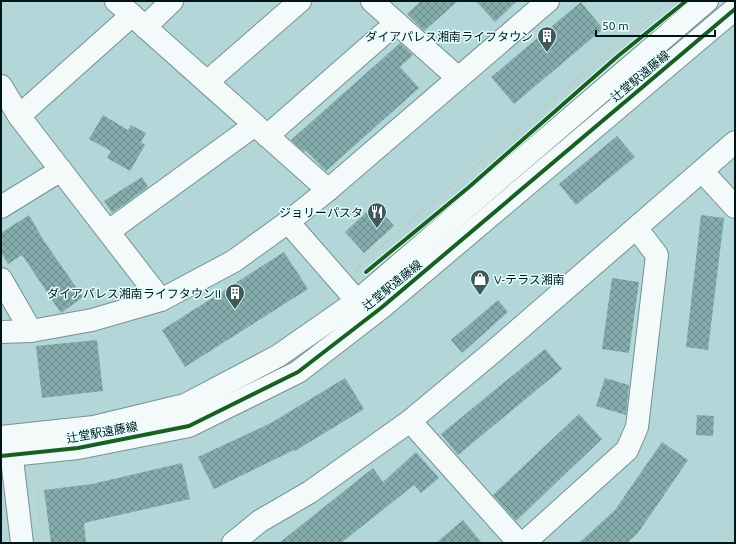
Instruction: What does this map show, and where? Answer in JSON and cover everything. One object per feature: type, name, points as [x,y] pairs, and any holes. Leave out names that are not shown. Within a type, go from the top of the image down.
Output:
[{"type":"street","points":[[19,116],[131,14],[172,1]]},
{"type":"street","points":[[207,82],[300,1]]},
{"type":"street","points":[[1,332],[31,331],[92,320],[161,300],[234,261],[288,222],[328,190],[548,1]]},
{"type":"street","name":"辻堂駅遠藤線","points":[[6,447],[185,405],[278,356],[357,301],[707,1]]},
{"type":"street","name":"辻堂駅遠藤線","points":[[6,447],[78,448],[189,426],[298,372],[381,308],[735,9]]},
{"type":"street","points":[[109,230],[261,130],[389,10],[458,78]]},
{"type":"street","points":[[131,14],[328,190]]},
{"type":"street","points":[[1,86],[19,116],[109,230],[161,300]]},
{"type":"street","points":[[233,543],[260,521],[310,492],[410,421],[636,229],[735,142]]},
{"type":"street","points":[[1,207],[62,170]]},
{"type":"street","points":[[702,171],[735,207]]},
{"type":"street","points":[[288,222],[357,301]]},
{"type":"street","points":[[524,543],[627,450],[637,427],[657,255],[636,229]]},
{"type":"street","points":[[1,279],[31,331]]},
{"type":"street","points":[[410,421],[519,543]]},
{"type":"street","points":[[6,447],[22,543]]},
{"type":"path","points":[[356,268],[669,1]]},
{"type":"building","points":[[421,1],[458,1],[424,31],[407,14]]},
{"type":"building","points":[[476,1],[517,1],[495,22]]},
{"type":"building","name":"ダイアパレス湘南ライフタウン","points":[[581,2],[603,29],[514,104],[491,77]]},
{"type":"building","points":[[400,43],[413,55],[400,67],[419,88],[326,171],[305,150],[304,152],[291,140]]},
{"type":"building","points":[[103,115],[128,130],[131,125],[146,133],[141,142],[145,145],[130,171],[107,158],[111,151],[89,139]]},
{"type":"building","points":[[617,136],[635,157],[576,205],[559,184]]},
{"type":"building","points":[[142,177],[148,187],[112,213],[104,201]]},
{"type":"building","points":[[375,204],[394,226],[364,253],[345,232]]},
{"type":"building","points":[[29,215],[44,241],[83,297],[61,313],[22,255],[8,264],[1,252],[1,233]]},
{"type":"building","points":[[701,215],[724,218],[708,350],[686,347]]},
{"type":"building","name":"ダイアパレス湘南ライフタウンII","points":[[284,252],[308,289],[185,367],[162,330]]},
{"type":"building","points":[[612,278],[639,282],[629,353],[602,349]]},
{"type":"building","points":[[498,300],[508,312],[462,353],[451,340]]},
{"type":"building","points":[[97,340],[103,391],[42,398],[36,346]]},
{"type":"building","points":[[545,349],[562,369],[458,455],[441,434]]},
{"type":"building","points":[[345,378],[364,409],[295,451],[294,450],[214,489],[198,457],[271,423]]},
{"type":"building","points":[[605,378],[629,385],[626,415],[596,406]]},
{"type":"building","points":[[579,414],[602,439],[516,521],[493,495]]},
{"type":"building","points":[[697,415],[714,416],[713,436],[696,435]]},
{"type":"building","points":[[662,442],[688,460],[638,533],[627,543],[579,543],[615,510]]},
{"type":"building","points":[[416,452],[439,478],[421,493],[414,485],[341,543],[279,543],[373,468],[383,482]]},
{"type":"building","points":[[182,463],[190,499],[84,523],[86,543],[51,543],[44,490],[92,484]]},
{"type":"building","points":[[463,520],[482,543],[436,543]]},
{"type":"cycle path","points":[[366,272],[469,187],[618,56],[686,1]]},
{"type":"cycle path","points":[[1,456],[78,448],[189,426],[298,372],[381,308],[735,9]]},
{"type":"place","name":"ダイアパレス湘南ライフタウン","points":[[547,53]]},
{"type":"place","name":"ジョリーパスタ","points":[[377,229]]},
{"type":"place","name":"V-テラス湘南","points":[[480,296]]},
{"type":"place","name":"ダイアパレス湘南ライフタウンII","points":[[235,310]]}]
